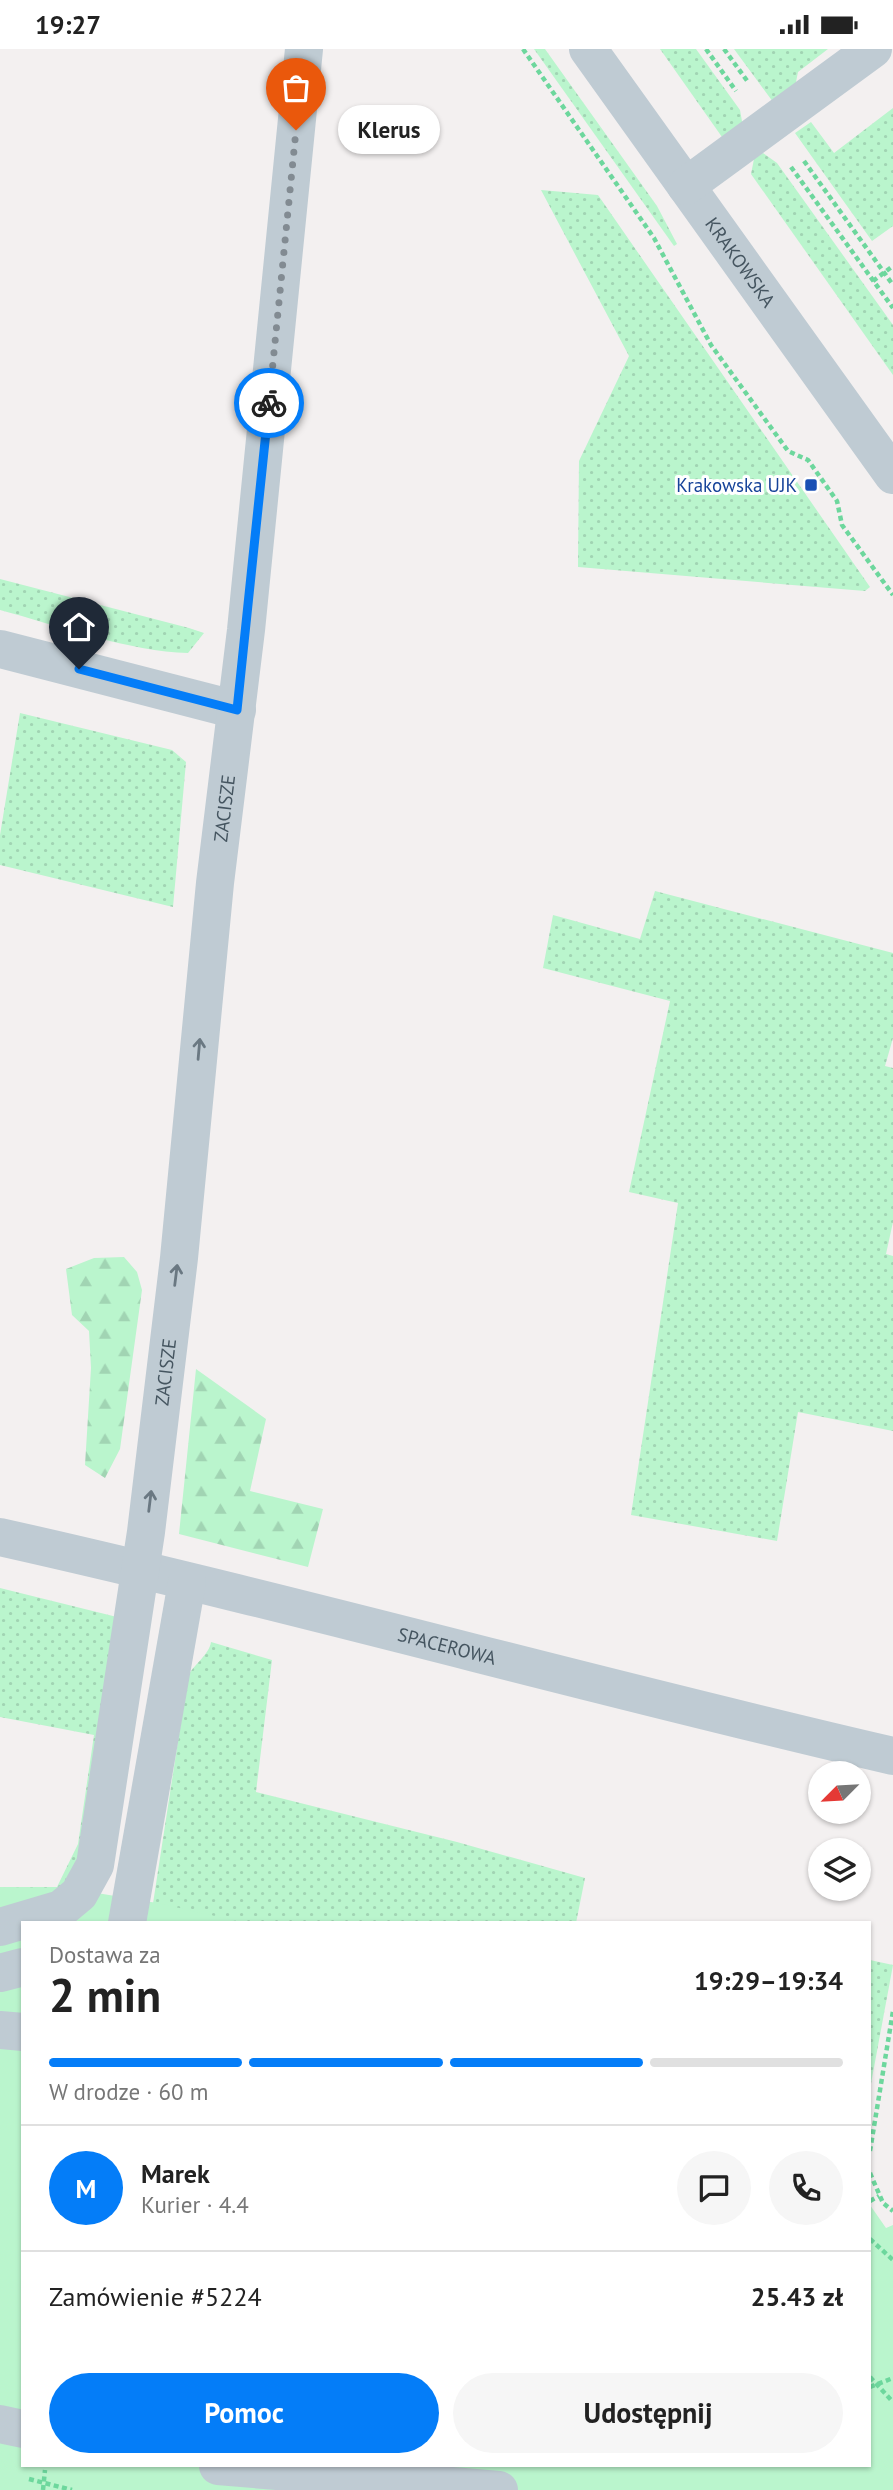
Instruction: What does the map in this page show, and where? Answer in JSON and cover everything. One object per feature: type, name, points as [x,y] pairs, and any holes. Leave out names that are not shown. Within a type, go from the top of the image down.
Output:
[{"type":"street","name":"ZACISZE","points":[[0,1927],[61,1909],[79,1894],[95,1865],[127,1640],[141,1569],[179,1258],[215,883],[237,710],[304,49]]},
{"type":"street","name":"KRAKOWSKA","points":[[588,49],[893,475]]},
{"type":"street","points":[[686,186],[873,49]]},
{"type":"street","points":[[0,649],[237,710]]},
{"type":"street","name":"SPACEROWA","points":[[0,1537],[141,1569],[671,1705],[893,1756]]},
{"type":"street","points":[[127,1921],[187,1582]]},
{"type":"street","points":[[0,1973],[21,1968]]},
{"type":"street","points":[[0,2030],[21,2032]]},
{"type":"street","points":[[0,2424],[21,2429]]},
{"type":"street","points":[[230,2467],[499,2490]]},
{"type":"path","points":[[523,49],[654,238],[711,345],[788,451],[808,460],[837,501],[842,525],[893,595]]},
{"type":"path","points":[[706,49],[741,97]]},
{"type":"path","points":[[796,149],[893,285]]},
{"type":"path","points":[[785,159],[893,308]]},
{"type":"path","points":[[873,281],[893,265]]},
{"type":"path","points":[[871,2145],[893,2011]]},
{"type":"path","points":[[871,2176],[879,2196],[893,2211]]},
{"type":"path","points":[[871,2200],[879,2196]]},
{"type":"path","points":[[871,2240],[893,2260]]},
{"type":"path","points":[[871,2378],[893,2402]]},
{"type":"path","points":[[871,2387],[893,2378]]},
{"type":"path","points":[[43,2490],[46,2467]]},
{"type":"path","points":[[44,2483],[72,2490]]},
{"type":"green space","points":[[534,49],[545,49],[657,206],[677,244],[674,246]]},
{"type":"green space","points":[[660,49],[696,49],[740,110],[743,127],[722,137]]},
{"type":"green space","points":[[734,49],[828,49],[798,72],[794,92],[776,106]]},
{"type":"green space","points":[[893,108],[893,226],[872,241],[795,133],[811,122],[834,153]]},
{"type":"green space","points":[[763,153],[777,163],[893,325],[893,375],[751,174],[754,159]]},
{"type":"green space","points":[[541,190],[598,195],[870,587],[865,591],[578,567],[579,461],[629,356]]},
{"type":"green space","points":[[0,579],[204,633],[188,653],[142,648],[94,637],[0,610]]},
{"type":"green space","points":[[20,713],[172,750],[186,762],[173,907],[0,865],[0,835]]},
{"type":"green space","points":[[655,891],[893,953],[893,1038],[885,1066],[893,1068],[893,1222],[886,1254],[893,1256],[893,1431],[798,1412],[777,1541],[631,1515],[678,1203],[629,1192],[670,1001],[543,968],[553,915],[640,939]]},
{"type":"green space","points":[[124,1257],[137,1272],[142,1290],[120,1449],[105,1478],[85,1465],[91,1368],[89,1331],[72,1315],[66,1269],[94,1258]]},
{"type":"green space","points":[[196,1369],[266,1419],[250,1491],[323,1509],[308,1567],[179,1534]]},
{"type":"green space","points":[[0,1588],[117,1617],[79,1871],[49,1895],[0,1887],[57,1887],[78,1844],[94,1735],[0,1717]]},
{"type":"green space","points":[[211,1642],[272,1660],[256,1792],[457,1842],[585,1878],[576,1921],[150,1921],[188,1676]]},
{"type":"green space","points":[[0,1887],[67,1888],[157,1903],[237,1921],[21,1921],[21,2467],[871,2467],[871,2206],[886,2228],[893,2225],[893,2490],[0,2490]]},
{"type":"green space","points":[[871,1960],[893,1965],[871,2084]]},
{"type":"way so far","points":[[269,403],[296,130]]},
{"type":"place","name":"Klerus","points":[[296,130]]},
{"type":"place","name":"Krakowska UJK","points":[[811,485]]},
{"type":"route","points":[[79,669],[237,710],[269,403]]}]
